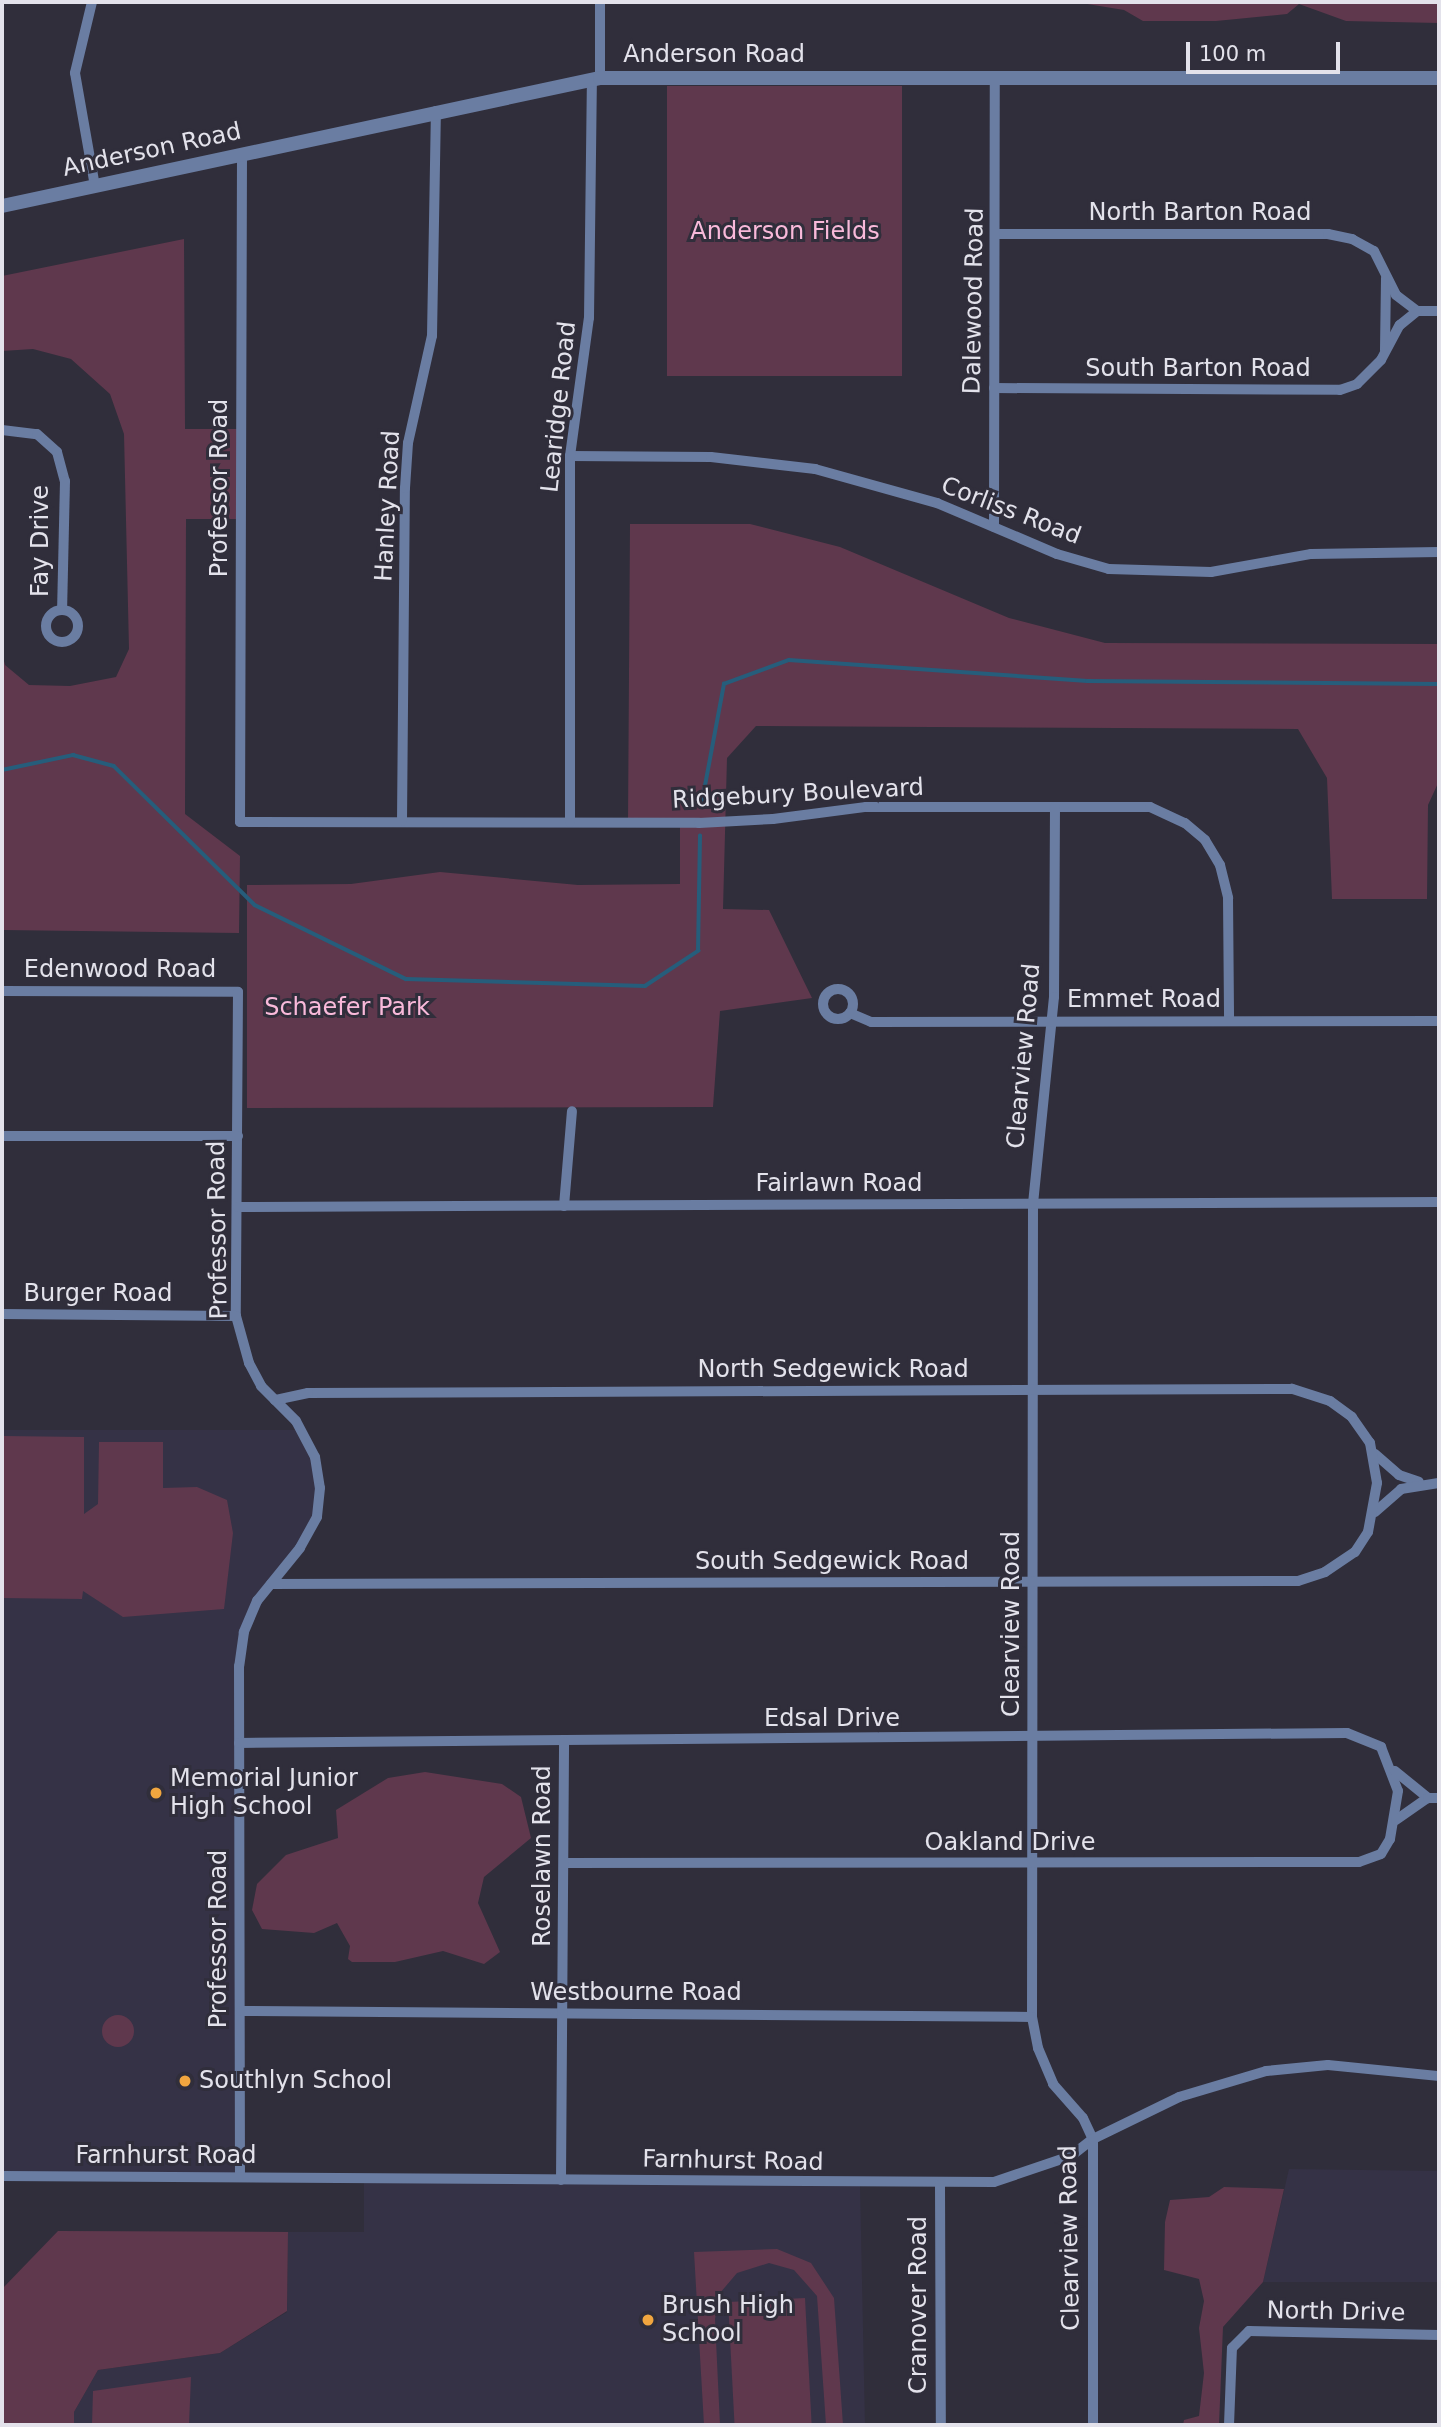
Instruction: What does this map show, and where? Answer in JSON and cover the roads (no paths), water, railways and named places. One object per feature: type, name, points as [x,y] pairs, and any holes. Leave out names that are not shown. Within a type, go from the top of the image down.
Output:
[{"type":"street","points":[[92,2],[75,74],[95,186]]},
{"type":"street","name":"Learidge Road","points":[[570,822],[570,456],[589,318],[600,2]]},
{"type":"street","name":"Dalewood Road","points":[[994,527],[997,234],[995,77]]},
{"type":"street","name":"Anderson Road","points":[[2,206],[436,111],[596,79],[1439,78]]},
{"type":"street","name":"Hanley Road","points":[[402,821],[404,488],[408,443],[432,335],[436,111]]},
{"type":"street","name":"Professor Road","points":[[240,822],[242,155]]},
{"type":"street","name":"North Barton Road","points":[[997,234],[1328,234],[1352,239],[1374,251],[1396,295],[1416,311]]},
{"type":"street","points":[[1385,353],[1386,275]]},
{"type":"street","points":[[1416,311],[1439,311]]},
{"type":"street","name":"South Barton Road","points":[[994,388],[1340,390],[1357,384],[1385,353],[1400,326],[1416,311]]},
{"type":"street","name":"Fay Drive","points":[[2,430],[37,434],[57,452],[65,481],[62,610]]},
{"type":"street","name":"Corliss Road","points":[[570,456],[711,457],[803,467],[937,503],[1057,554],[1110,569],[1161,573],[1211,572],[1311,554],[1439,552]]},
{"type":"street","name":"Ridgebury Boulevard","points":[[240,822],[743,821],[866,807],[1150,807],[1185,823],[1205,841],[1227,883],[1229,1020]]},
{"type":"street","name":"Clearview Road","points":[[1055,807],[1050,1022],[1034,1205],[1032,2017],[1038,2049],[1053,2084],[1083,2118],[1093,2139],[1093,2425]]},
{"type":"street","name":"Edenwood Road","points":[[2,991],[238,992]]},
{"type":"street","name":"Professor Road","points":[[238,992],[236,1316],[249,1363],[275,1399],[296,1421],[315,1457],[320,1488],[317,1517],[271,1584],[244,1632],[239,1743],[240,2178]]},
{"type":"street","name":"Emmet Road","points":[[850,1013],[871,1021],[1439,1021]]},
{"type":"street","points":[[564,1206],[572,1111]]},
{"type":"street","points":[[2,1136],[238,1136]]},
{"type":"street","name":"Fairlawn Road","points":[[238,1207],[1439,1202]]},
{"type":"street","name":"Burger Road","points":[[2,1314],[236,1316]]},
{"type":"street","name":"North Sedgewick Road","points":[[275,1399],[308,1393],[1292,1389],[1330,1401],[1352,1417],[1372,1448],[1399,1475],[1422,1483]]},
{"type":"street","name":"South Sedgewick Road","points":[[271,1584],[1298,1581],[1325,1572],[1355,1552],[1372,1516],[1377,1483],[1372,1448]]},
{"type":"street","points":[[1372,1516],[1401,1489],[1422,1483],[1439,1483]]},
{"type":"street","name":"Edsal Drive","points":[[239,1743],[1348,1734],[1381,1747],[1394,1771],[1397,1784]]},
{"type":"street","name":"Roselawn Road","points":[[561,2180],[565,2013],[564,1742]]},
{"type":"street","points":[[1394,1771],[1433,1798],[1396,1820]]},
{"type":"street","name":"Oakland Drive","points":[[564,1863],[1359,1862],[1381,1854],[1396,1820],[1397,1784]]},
{"type":"street","name":"Westbourne Road","points":[[241,2011],[1032,2017]]},
{"type":"street","name":"Farnhurst Road","points":[[2,2176],[940,2185],[994,2182],[1071,2156],[1093,2139],[1178,2097],[1266,2071],[1328,2065],[1439,2076]]},
{"type":"street","name":"Cranover Road","points":[[940,2185],[941,2425]]},
{"type":"street","name":"North Drive","points":[[1229,2425],[1232,2348],[1249,2331],[1439,2335]]},
{"type":"waterway","points":[[701,807],[724,684],[789,660],[1087,681],[1439,684]]},
{"type":"waterway","points":[[2,721],[2,740]]},
{"type":"waterway","points":[[2,770],[73,755],[114,766],[255,905],[406,979],[645,986],[698,951],[700,836]]},
{"type":"place","name":"Memorial Junior High School","points":[[156,1793]]},
{"type":"place","name":"Southlyn School","points":[[185,2081]]},
{"type":"place","name":"Brush High School","points":[[648,2320]]},
{"type":"park label","name":"Anderson Fields","points":[[785,232]]},
{"type":"park label","name":"Schaefer Park","points":[[347,1008]]}]
